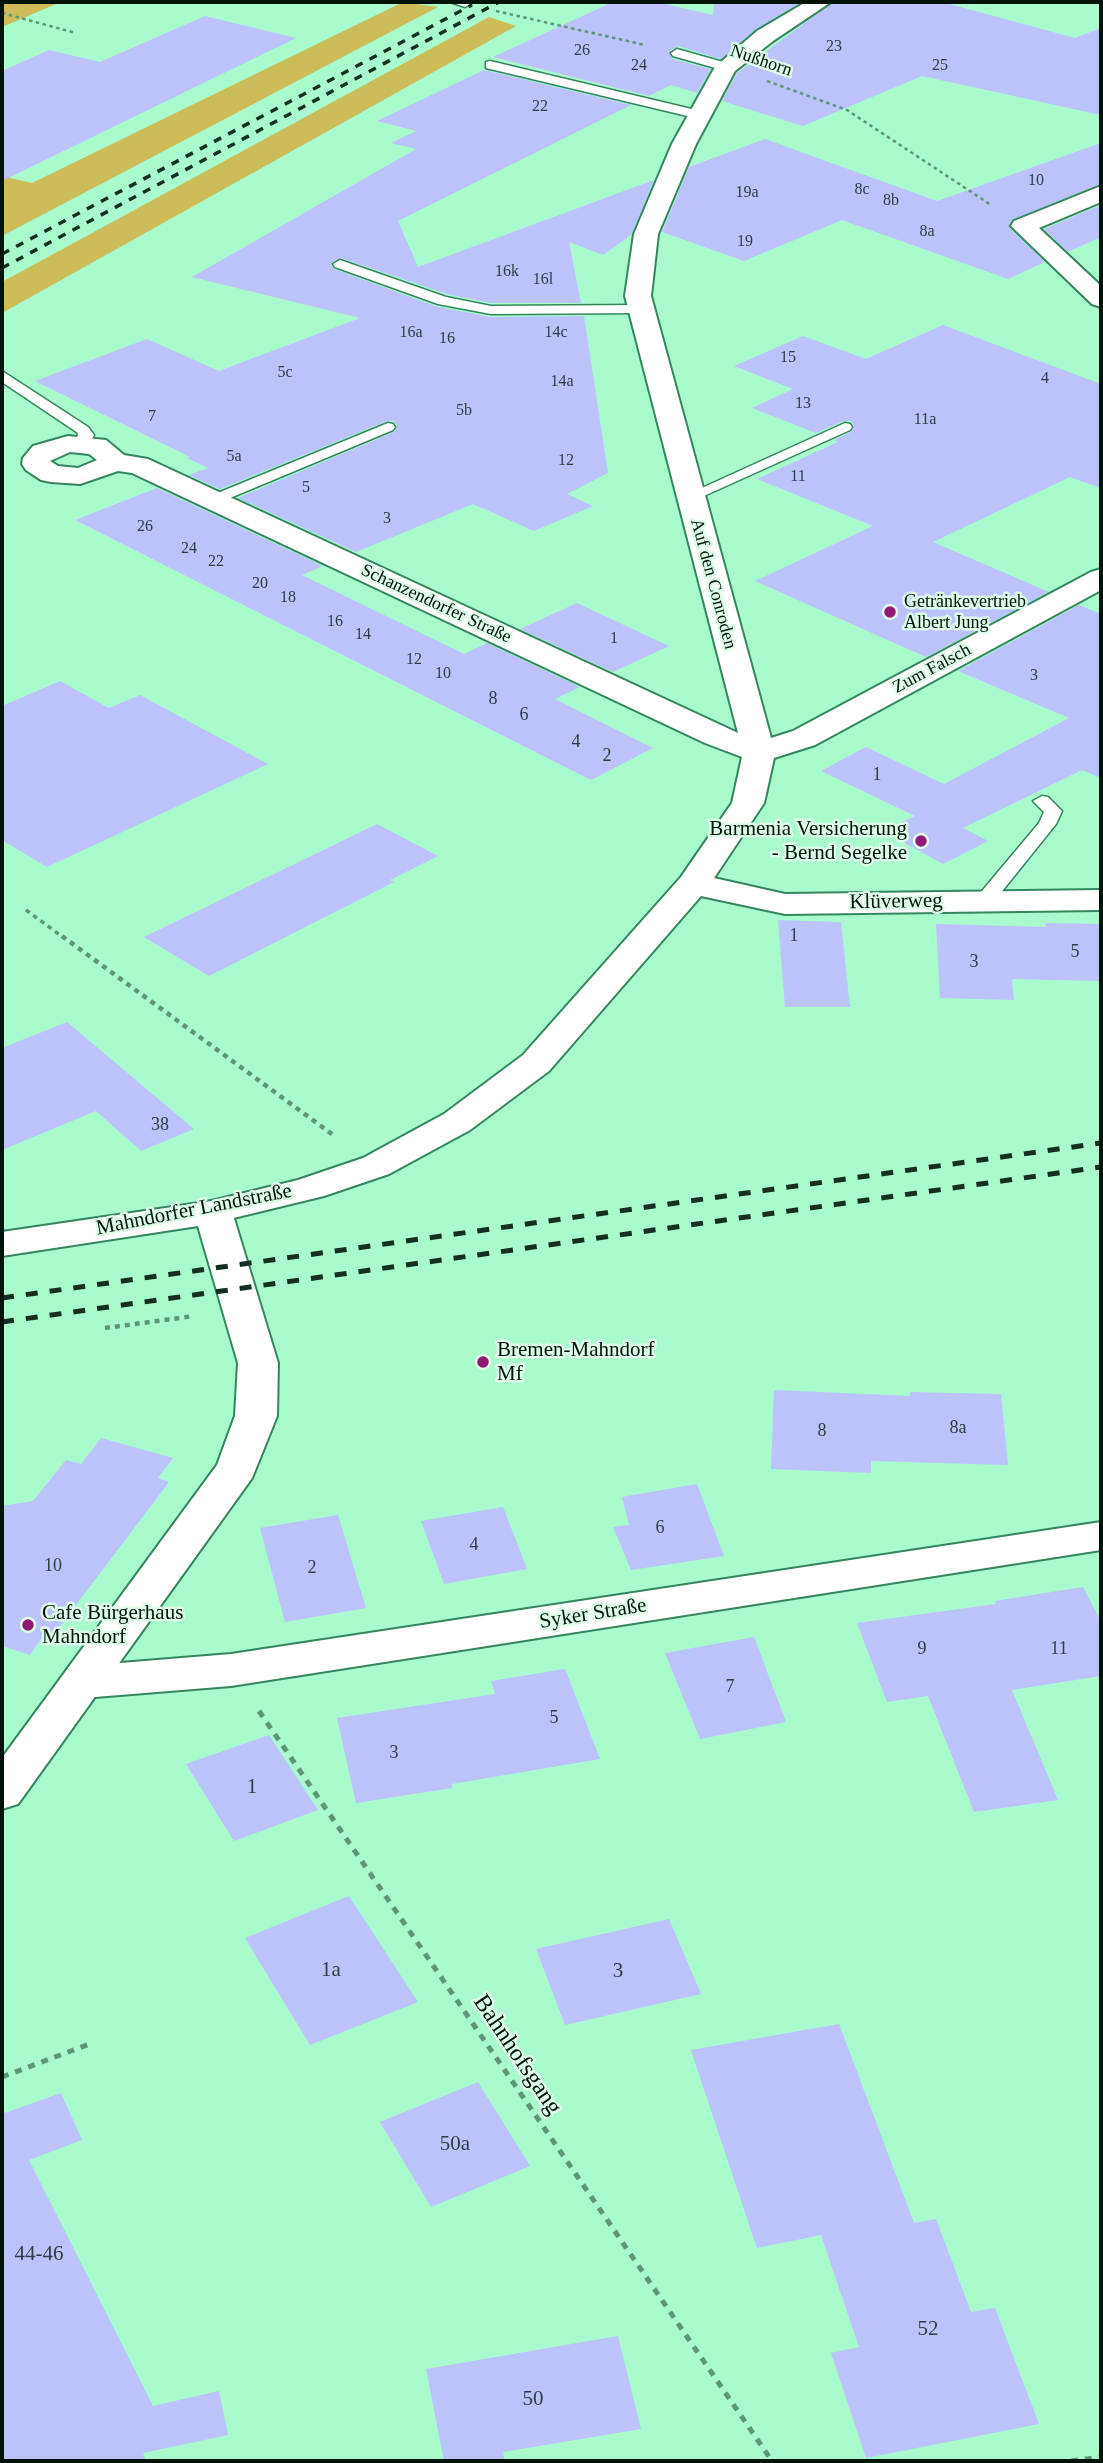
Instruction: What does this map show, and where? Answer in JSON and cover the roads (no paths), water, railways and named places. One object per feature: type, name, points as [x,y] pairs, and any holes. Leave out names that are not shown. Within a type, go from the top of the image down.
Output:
[{"type":"street","name":"Auf den Conroden","points":[[457,1122],[536,1063],[693,884],[748,803],[759,752],[638,296],[646,234],[684,144],[726,67],[765,36],[820,2]]},
{"type":"street","points":[[1101,193],[1023,226],[1101,299]]},
{"type":"street","points":[[83,444],[54,447],[37,458],[36,464],[51,474],[64,477],[94,473],[111,462]]},
{"type":"street","name":"Schanzendorfer Straße","points":[[83,444],[106,450],[111,456],[111,462],[138,465],[704,730],[759,752]]},
{"type":"street","name":"Zum Falsch","points":[[759,752],[804,738],[1101,579]]},
{"type":"street","name":"Klüverweg","points":[[693,884],[785,904],[1101,900]]},
{"type":"street","name":"Mahndorfer Landstraße","points":[[2,1244],[213,1212],[311,1188],[376,1166],[457,1122]]},
{"type":"street","points":[[2,1792],[237,1468],[256,1416],[258,1363],[213,1212]]},
{"type":"street","name":"Syker Straße","points":[[83,1682],[231,1670],[1101,1536]]},
{"type":"lane","name":"Nußhorn","points":[[677,53],[726,67]]},
{"type":"lane","points":[[490,65],[700,115]]},
{"type":"lane","points":[[340,264],[443,301],[491,310],[641,309]]},
{"type":"lane","points":[[2,375],[14,386],[83,429],[87,435],[83,444]]},
{"type":"lane","points":[[690,497],[845,426]]},
{"type":"lane","points":[[213,500],[388,427]]},
{"type":"lane","points":[[984,901],[1046,824],[1053,811],[1042,800]]},
{"type":"railway","points":[[2,268],[499,2]]},
{"type":"railway","points":[[2,254],[472,5]]},
{"type":"railway","points":[[2,1298],[1101,1143]]},
{"type":"railway","points":[[2,1322],[1101,1167]]},
{"type":"place","name":"Getränkevertrieb Albert Jung","points":[[890,612]]},
{"type":"place","name":"Barmenia Versicherung - Bernd Segelke","points":[[921,841]]},
{"type":"place","name":"Bremen-Mahndorf Mf","points":[[483,1362]]},
{"type":"place","name":"Cafe Bürgerhaus Mahndorf","points":[[28,1625]]}]
